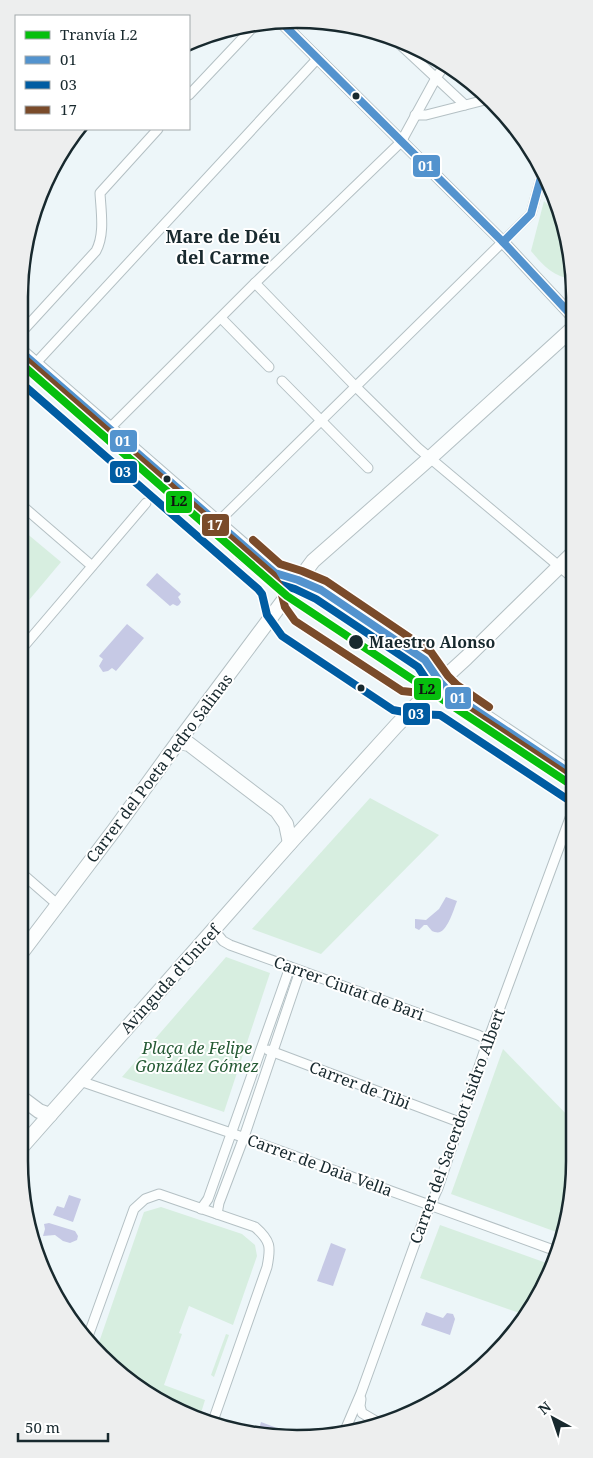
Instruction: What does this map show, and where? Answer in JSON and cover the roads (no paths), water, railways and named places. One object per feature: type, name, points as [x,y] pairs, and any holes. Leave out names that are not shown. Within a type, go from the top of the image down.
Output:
[{"type":"main road","name":"Carrer del Poeta Pedro Salinas","points":[[28,944],[313,561],[566,334]]},
{"type":"main road","points":[[28,358],[276,573],[321,590],[425,660],[450,693],[566,770]]},
{"type":"main road","name":"Avinguda d'Unicef","points":[[28,1140],[396,726],[566,560]]},
{"type":"main road","points":[[178,742],[189,744],[277,811],[286,824],[290,843]]},
{"type":"main road","points":[[28,1103],[39,1111],[50,1115]]},
{"type":"street","points":[[287,28],[503,242],[566,310]]},
{"type":"street","points":[[190,94],[248,32]]},
{"type":"street","points":[[408,52],[466,105]]},
{"type":"street","points":[[35,364],[318,58]]},
{"type":"street","points":[[109,429],[255,283],[401,142],[441,70]]},
{"type":"street","points":[[416,115],[426,115],[482,101]]},
{"type":"street","points":[[28,325],[96,251],[102,235],[100,193],[157,130]]},
{"type":"street","points":[[218,523],[531,214],[540,182]]},
{"type":"street","points":[[255,283],[356,387],[430,458],[566,572]]},
{"type":"street","points":[[221,318],[269,367]]},
{"type":"street","points":[[282,381],[368,468]]},
{"type":"street","points":[[28,641],[146,503]]},
{"type":"street","points":[[28,511],[92,566]]},
{"type":"street","name":"Carrer del Sacerdot Isidro Albert","points":[[347,1425],[361,1394],[422,1224],[438,1188],[488,1040],[566,829]]},
{"type":"street","points":[[28,879],[57,904]]},
{"type":"street","name":"Carrer Ciutat de Bari","points":[[214,930],[223,941],[230,945],[488,1040]]},
{"type":"street","points":[[201,1209],[208,1199],[290,967]]},
{"type":"street","points":[[217,1214],[219,1203],[244,1138],[300,971]]},
{"type":"street","name":"Carrer de Tibi","points":[[261,1049],[272,1051],[459,1122]]},
{"type":"street","name":"Carrer de Daia Vella","points":[[80,1081],[231,1132],[551,1249]]},
{"type":"street","points":[[89,1333],[134,1209],[145,1199],[159,1194],[255,1228],[266,1236],[270,1248],[267,1267],[214,1417]]},
{"type":"street","points":[[361,1394],[360,1406],[362,1413],[372,1419]]},
{"type":"water","points":[[157,573],[181,594],[178,597],[181,602],[179,605],[173,604],[170,606],[146,585]]},
{"type":"water","points":[[127,624],[144,638],[116,671],[112,668],[103,672],[99,666],[103,659],[99,656]]},
{"type":"water","points":[[446,897],[457,901],[443,930],[434,932],[427,925],[424,925],[419,930],[415,928],[415,919],[426,920],[439,909]]},
{"type":"water","points":[[69,1195],[81,1199],[73,1222],[53,1215],[57,1206],[64,1208]]},
{"type":"water","points":[[49,1223],[75,1231],[78,1236],[77,1240],[70,1243],[63,1241],[55,1235],[43,1236],[44,1224]]},
{"type":"water","points":[[331,1243],[346,1249],[333,1286],[317,1281]]},
{"type":"water","points":[[426,1312],[443,1318],[447,1313],[453,1314],[455,1319],[450,1335],[421,1325]]},
{"type":"water","points":[[261,1422],[282,1430],[279,1430],[259,1428]]},
{"type":"tram line","name":"L2","points":[[28,370],[287,596],[566,781]]},
{"type":"place","name":"Maestro Alonso","points":[[356,642]]},
{"type":"district","name":"Mare de Déu del Carme","points":[[223,247]]},
{"type":"park label","name":"Plaça de Felipe González Gómez","points":[[197,1057]]}]
